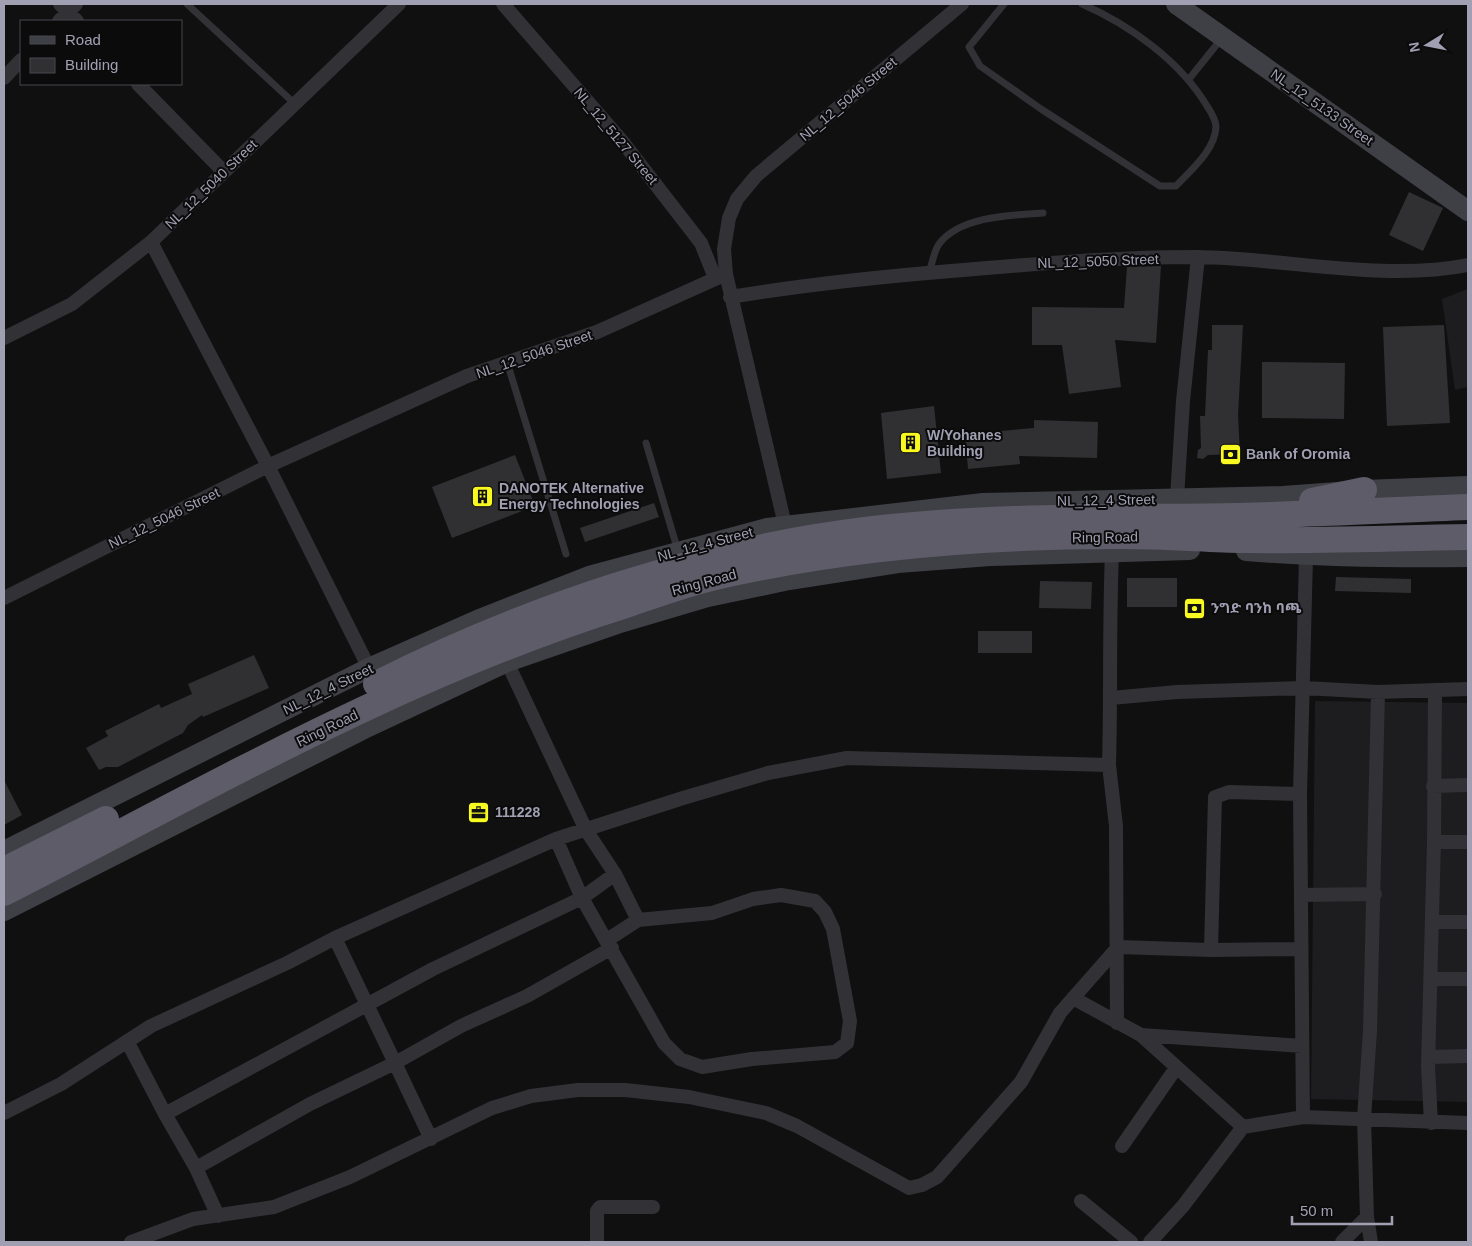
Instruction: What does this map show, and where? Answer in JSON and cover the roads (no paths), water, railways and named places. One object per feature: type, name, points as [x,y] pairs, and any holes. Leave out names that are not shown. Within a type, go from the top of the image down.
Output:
[{"type":"highway","points":[[1243,528],[1364,490]]},
{"type":"highway","name":"Ring Road","points":[[4,893],[118,832],[407,688],[568,623],[712,578],[838,556],[916,546],[999,539],[1122,536],[1243,528],[1468,507]]},
{"type":"highway","name":"Ring Road","points":[[4,870],[404,670],[484,634],[578,597],[729,554],[820,537],[937,523],[1000,518],[1468,537]]},
{"type":"highway","points":[[1243,528],[1366,556]]},
{"type":"street","name":"NL_12_5040 Street","points":[[4,338],[72,304],[151,242],[400,4]]},
{"type":"street","name":"NL_12_5127 Street","points":[[503,4],[622,141],[701,243],[720,276]]},
{"type":"street","name":"NL_12_5046 Street","points":[[4,598],[268,466],[468,376],[597,332],[720,276],[729,218],[737,199],[756,176],[962,4]]},
{"type":"street","name":"NL_12_5133 Street","points":[[1176,4],[1468,211]]},
{"type":"street","points":[[4,77],[20,61]]},
{"type":"street","points":[[139,85],[224,172]]},
{"type":"street","points":[[151,242],[268,466],[369,668]]},
{"type":"street","points":[[1177,498],[1183,401],[1198,258]]},
{"type":"street","name":"NL_12_5050 Street","points":[[730,297],[806,284],[1039,263],[1198,258],[1399,270],[1448,269],[1468,265]]},
{"type":"street","points":[[720,276],[730,297],[785,525]]},
{"type":"street","name":"NL_12_4 Street","points":[[4,851],[369,668],[482,618],[589,576],[767,528],[983,503],[1284,496],[1364,490],[1468,486]]},
{"type":"street","points":[[4,911],[364,729],[507,662],[644,616],[708,597],[789,580],[898,563],[990,556],[1174,549],[1232,550],[1306,556],[1468,557]]},
{"type":"street","points":[[1112,552],[1109,633],[1111,698],[1109,765],[1116,826],[1118,1022]]},
{"type":"street","points":[[1303,1117],[1300,794],[1306,556]]},
{"type":"street","points":[[507,662],[586,830],[615,874],[638,920]]},
{"type":"street","points":[[1111,698],[1177,692],[1304,688],[1378,692],[1468,690]]},
{"type":"street","points":[[1431,1123],[1428,1057],[1434,842],[1434,690]]},
{"type":"street","points":[[1371,1242],[1367,1217],[1364,1118],[1370,1030],[1375,894],[1378,692]]},
{"type":"street","points":[[4,1113],[61,1084],[151,1026],[288,963],[335,938],[556,839],[768,773],[847,758],[1109,765]]},
{"type":"street","points":[[1433,786],[1468,785]]},
{"type":"street","points":[[1211,950],[1215,797],[1229,792],[1300,794]]},
{"type":"street","points":[[196,1168],[310,1104],[395,1063],[461,1026],[527,996],[609,944],[638,920],[712,913],[754,899],[781,895],[815,901],[825,912],[833,929],[850,1021],[847,1043],[835,1052],[752,1059],[702,1067],[680,1059],[664,1043],[609,944],[582,898],[556,839]]},
{"type":"street","points":[[1434,842],[1468,842]]},
{"type":"street","points":[[165,1114],[433,969],[582,898],[615,874]]},
{"type":"street","points":[[1301,895],[1375,894]]},
{"type":"street","points":[[1432,922],[1468,922]]},
{"type":"street","points":[[335,938],[431,1139]]},
{"type":"street","points":[[1118,947],[1211,950],[1300,949]]},
{"type":"street","points":[[131,1242],[193,1219],[274,1207],[350,1177],[492,1108],[515,1100],[578,1090],[625,1090],[689,1097],[766,1113],[797,1126],[909,1188],[922,1185],[937,1177],[1021,1082],[1060,1013],[1118,947]]},
{"type":"street","points":[[1430,979],[1468,979]]},
{"type":"street","points":[[1073,998],[1141,1035],[1243,1127]]},
{"type":"street","points":[[1141,1035],[1302,1046]]},
{"type":"street","points":[[127,1041],[196,1168],[218,1216]]},
{"type":"street","points":[[1428,1057],[1468,1056]]},
{"type":"street","points":[[1122,1146],[1176,1068]]},
{"type":"street","points":[[1150,1242],[1183,1206],[1243,1127],[1303,1117],[1468,1123]]},
{"type":"street","points":[[1081,1201],[1131,1242]]},
{"type":"street","points":[[597,1242],[597,1211],[600,1207],[653,1207]]},
{"type":"street","points":[[1342,1242],[1367,1217]]},
{"type":"lane","points":[[187,4],[295,104]]},
{"type":"lane","points":[[1004,4],[969,47],[980,66],[1041,109],[1160,186],[1176,186],[1198,162],[1211,143],[1216,126],[1212,114],[1189,79],[1151,45],[1082,4]]},
{"type":"lane","points":[[1189,79],[1222,37]]},
{"type":"lane","points":[[930,273],[938,245],[962,227],[999,215],[1043,213]]},
{"type":"lane","points":[[508,362],[566,554]]},
{"type":"lane","points":[[646,443],[678,552]]},
{"type":"place","name":"W/Yohanes Building","points":[[911,443]]},
{"type":"place","name":"Bank of Oromia","points":[[1230,454]]},
{"type":"place","name":"DANOTEK Alternative Energy Technologies","points":[[483,496]]},
{"type":"place","name":"ንግድ ባንከ ባጫ","points":[[1195,608]]},
{"type":"place","name":"111228","points":[[479,812]]}]
